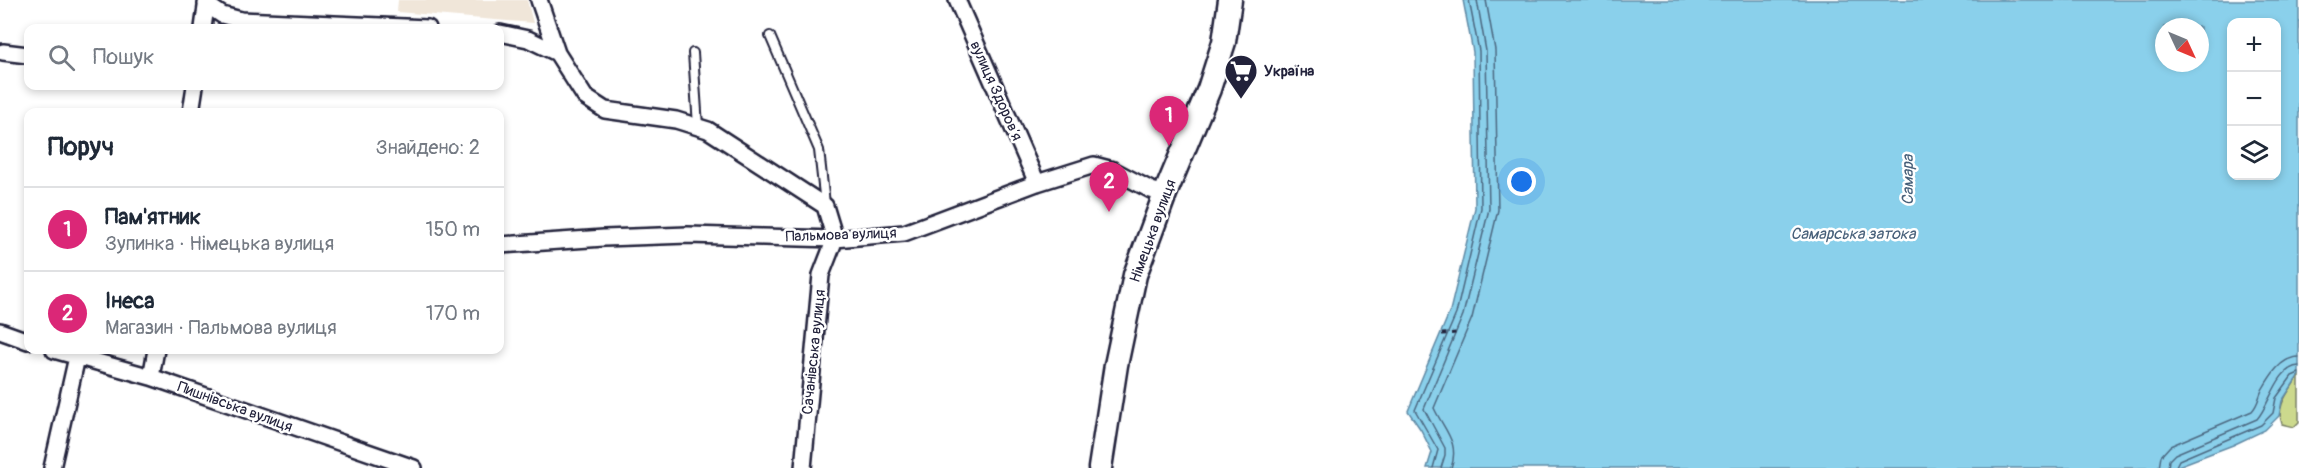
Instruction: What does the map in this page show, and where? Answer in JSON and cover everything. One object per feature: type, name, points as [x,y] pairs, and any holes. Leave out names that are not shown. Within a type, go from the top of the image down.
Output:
[{"type":"main road","name":"Німецька вулиця","points":[[1100,468],[1116,365],[1135,275],[1165,194],[1212,80],[1224,42],[1230,0]]},
{"type":"street","points":[[539,0],[557,53],[585,97],[605,110],[676,120],[708,130],[825,206],[835,239]]},
{"type":"street","name":"вулиця Здоровʼя","points":[[957,0],[1037,183]]},
{"type":"street","points":[[204,24],[207,2]]},
{"type":"street","points":[[207,2],[222,15],[241,20],[334,24]]},
{"type":"street","points":[[504,34],[528,39],[557,53]]},
{"type":"street","points":[[3,52],[24,55]]},
{"type":"street","points":[[192,108],[194,90]]},
{"type":"street","name":"Пальмова вулиця","points":[[504,245],[688,235],[835,239],[904,233],[1037,183],[1094,165],[1113,170],[1151,190],[1165,194]]},
{"type":"street","name":"Сачанівська вулиця","points":[[803,468],[822,275],[835,239]]},
{"type":"street","points":[[0,331],[24,340]]},
{"type":"street","name":"Пишнівська вулиця","points":[[67,354],[151,377],[414,468]]},
{"type":"street","points":[[151,377],[155,354]]},
{"type":"street","points":[[52,468],[77,357]]},
{"type":"lane","name":"Пальмова вулиця","points":[[770,36],[819,150],[825,206]]},
{"type":"lane","points":[[693,53],[698,126]]},
{"type":"path","points":[[1442,334],[1457,333]]},
{"type":"shaded area","points":[[398,0],[527,0],[533,23],[397,12]]},
{"type":"green space","points":[[2299,375],[2299,422],[2294,427],[2282,424],[2280,411],[2284,398]]},
{"type":"water","name":"Самарська затока","points":[[1463,0],[2299,0],[2299,375],[2282,401],[2279,416],[2265,430],[2173,468],[1427,468],[1432,452],[1408,411],[1450,311],[1475,208],[1473,52]]},
{"type":"place","name":"Україна","points":[[1241,100]]},
{"type":"place","name":"Пам'ятник","points":[[1169,146]]},
{"type":"place","name":"Інеса","points":[[1109,212]]},
{"type":"water label","name":"Самара","points":[[1908,180]]}]
